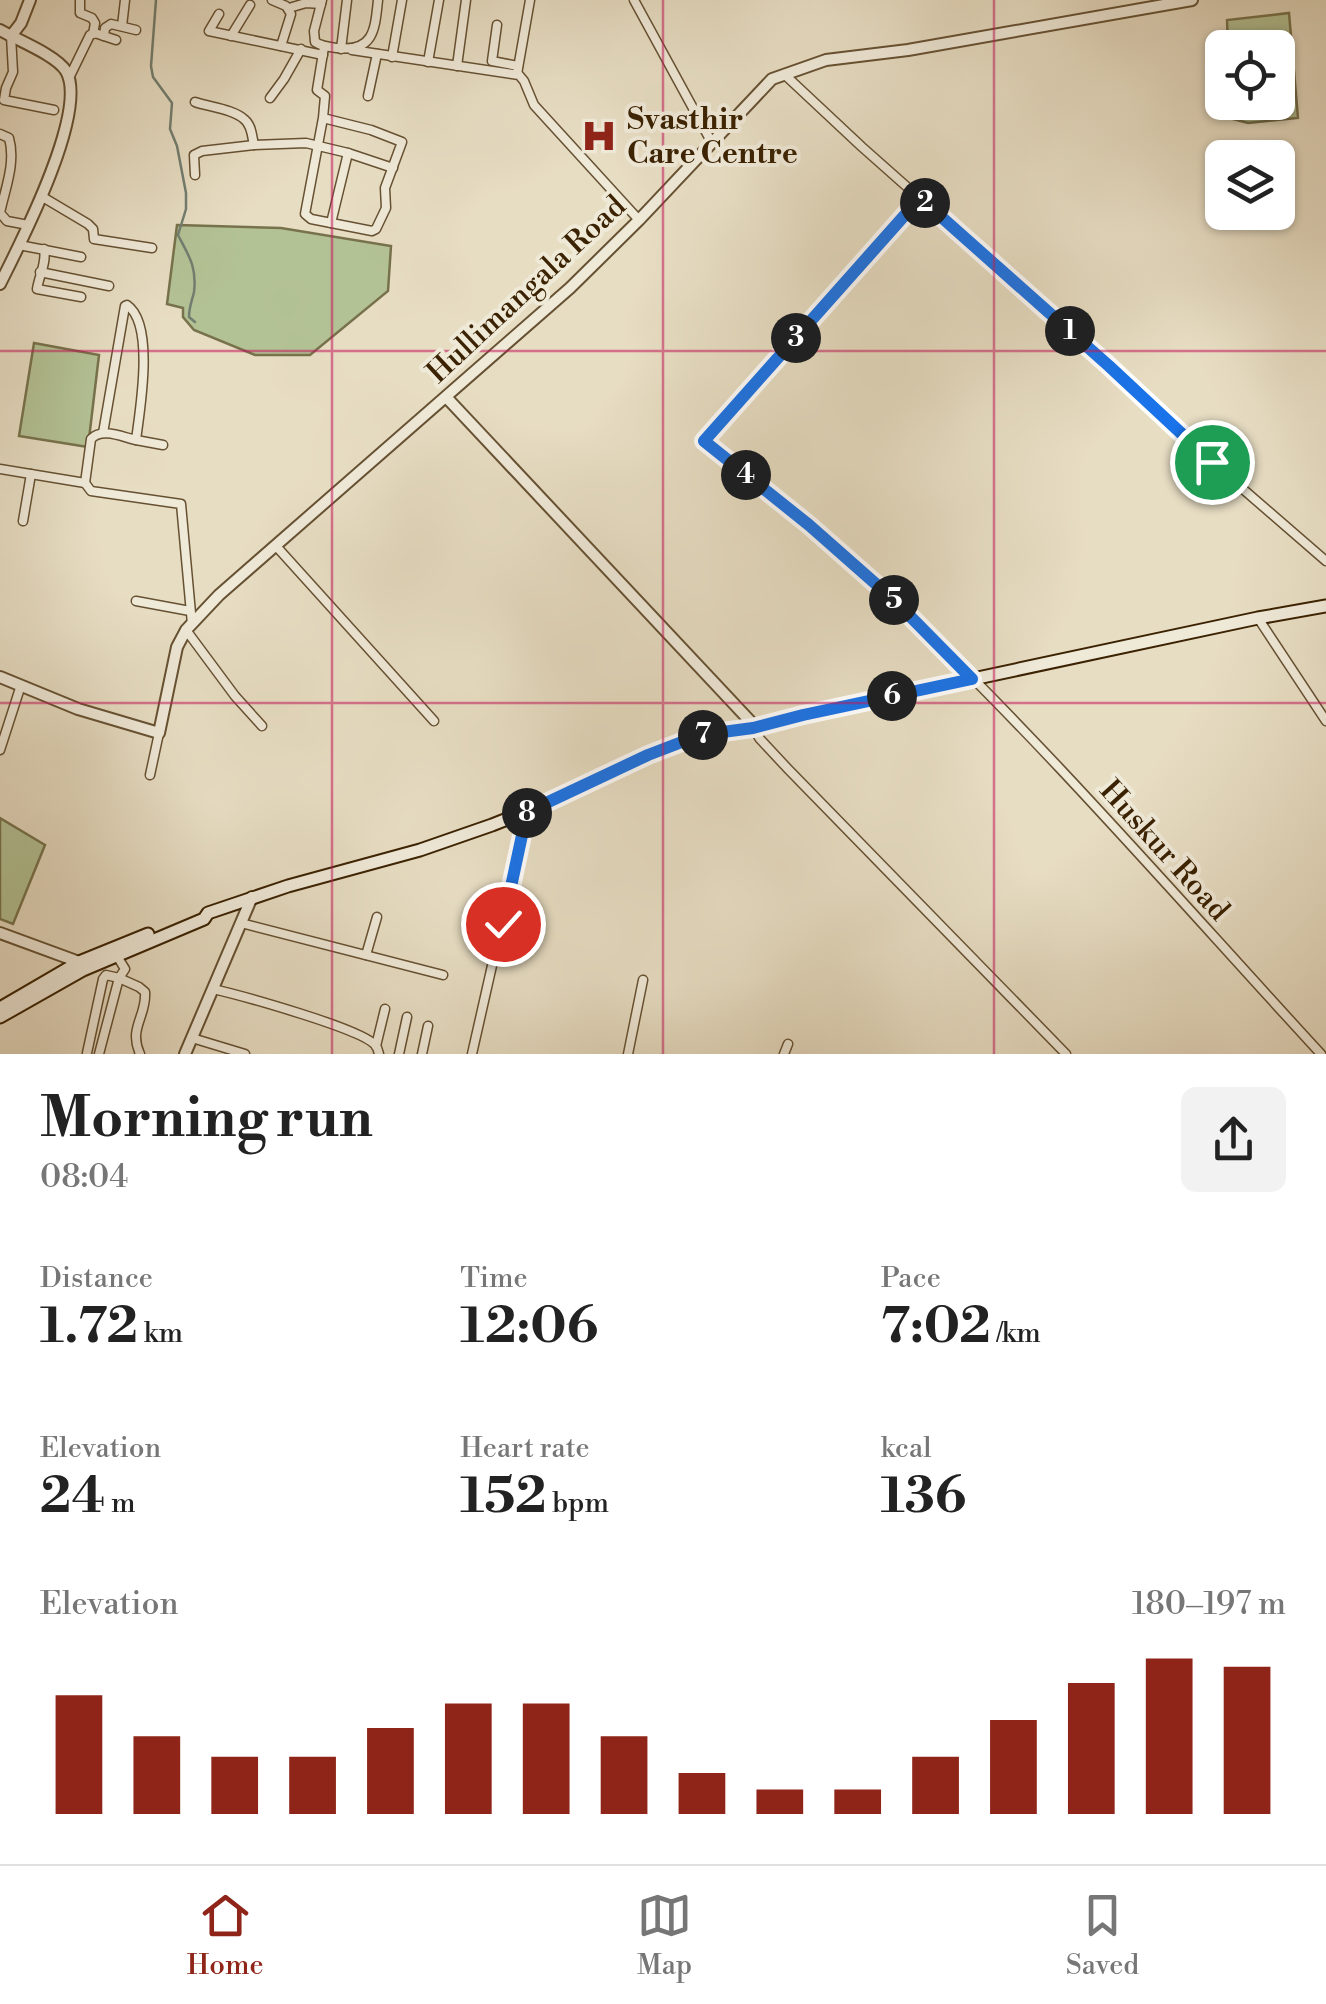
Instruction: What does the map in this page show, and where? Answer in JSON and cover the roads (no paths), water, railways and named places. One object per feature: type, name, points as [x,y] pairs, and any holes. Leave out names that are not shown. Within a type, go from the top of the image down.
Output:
[{"type":"main road","points":[[0,1017],[81,966],[117,956],[208,914],[252,897],[420,850],[527,812],[700,735],[1326,606]]},
{"type":"main road","points":[[0,1008],[81,966],[190,917],[208,914]]},
{"type":"street","points":[[4,34],[21,23],[30,0]]},
{"type":"street","points":[[0,284],[41,196],[67,126],[69,78],[93,34],[96,23],[80,13],[80,0]]},
{"type":"street","points":[[122,26],[125,0]]},
{"type":"street","points":[[272,0],[289,8],[321,2],[313,36],[324,51]]},
{"type":"street","points":[[341,48],[347,0]]},
{"type":"street","points":[[352,50],[371,36],[378,0]]},
{"type":"street","points":[[392,57],[402,0]]},
{"type":"street","points":[[428,62],[439,0]]},
{"type":"street","points":[[457,66],[466,0]]},
{"type":"street","points":[[530,0],[518,70],[534,106],[638,220]]},
{"type":"street","points":[[634,0],[712,142]]},
{"type":"street","name":"Hullimangala Road","points":[[150,775],[177,646],[189,621],[570,288],[772,79],[826,60],[908,50],[1192,0]]},
{"type":"street","points":[[231,36],[250,5]]},
{"type":"street","points":[[281,46],[291,17],[289,8]]},
{"type":"street","points":[[219,14],[209,31],[281,46],[324,51],[341,48],[457,66],[518,70]]},
{"type":"street","points":[[104,36],[108,25],[136,30]]},
{"type":"street","points":[[497,25],[492,62],[518,70]]},
{"type":"street","points":[[4,34],[14,72],[2,103],[54,110]]},
{"type":"street","points":[[4,34],[63,66],[69,78]]},
{"type":"street","points":[[93,34],[116,40]]},
{"type":"street","points":[[270,98],[300,49]]},
{"type":"street","points":[[323,118],[371,130],[399,140],[402,145],[385,188],[386,206],[376,228],[368,231],[311,219],[305,214],[323,118],[325,96],[317,90],[324,51]]},
{"type":"street","points":[[368,96],[377,54]]},
{"type":"street","points":[[0,60],[12,60]]},
{"type":"street","points":[[784,74],[1095,353],[1199,452],[1326,561]]},
{"type":"street","points":[[195,102],[245,120],[254,145]]},
{"type":"street","points":[[0,134],[9,138],[12,146],[10,175],[0,213],[7,221],[28,225]]},
{"type":"street","points":[[195,175],[194,155],[202,152],[292,143],[318,145],[393,168]]},
{"type":"street","points":[[331,223],[348,153]]},
{"type":"street","points":[[41,196],[88,224],[94,239],[152,248]]},
{"type":"street","name":"Huskur Road","points":[[920,198],[704,441],[894,600],[1107,818],[1321,1054]]},
{"type":"street","points":[[19,246],[81,257]]},
{"type":"street","points":[[44,250],[46,258],[37,289],[81,297]]},
{"type":"street","points":[[40,272],[108,286]]},
{"type":"street","points":[[102,433],[127,305],[134,310],[144,343],[136,440]]},
{"type":"street","points":[[446,398],[760,739],[1066,1054]]},
{"type":"street","points":[[163,446],[96,434],[91,439],[86,483],[91,491],[181,504],[189,621],[235,696],[262,726]]},
{"type":"street","points":[[0,469],[86,483]]},
{"type":"street","points":[[23,521],[31,474]]},
{"type":"street","points":[[276,546],[434,721]]},
{"type":"street","points":[[136,601],[189,621]]},
{"type":"street","points":[[1258,618],[1326,721]]},
{"type":"street","points":[[0,677],[78,709],[159,732]]},
{"type":"street","points":[[0,750],[20,685]]},
{"type":"street","points":[[472,1054],[527,812]]},
{"type":"street","points":[[185,1054],[252,897]]},
{"type":"street","points":[[366,955],[377,917]]},
{"type":"street","points":[[241,923],[443,975]]},
{"type":"street","points":[[0,932],[81,966]]},
{"type":"street","points":[[100,1054],[119,978],[125,969],[117,956]]},
{"type":"street","points":[[87,1054],[106,975],[145,992],[146,1000],[135,1030],[140,1054]]},
{"type":"street","points":[[628,1054],[643,980]]},
{"type":"street","points":[[212,989],[270,1003],[360,1036],[378,1050],[385,1009]]},
{"type":"street","points":[[399,1054],[407,1017]]},
{"type":"street","points":[[422,1054],[428,1026]]},
{"type":"street","points":[[192,1038],[245,1054]]},
{"type":"waterway","points":[[156,0],[151,66],[153,77],[172,103],[170,129],[186,193],[178,235],[193,269],[195,283],[189,317],[195,322]]},
{"type":"place","name":"Svasthir Care Centre","points":[[599,136]]}]
